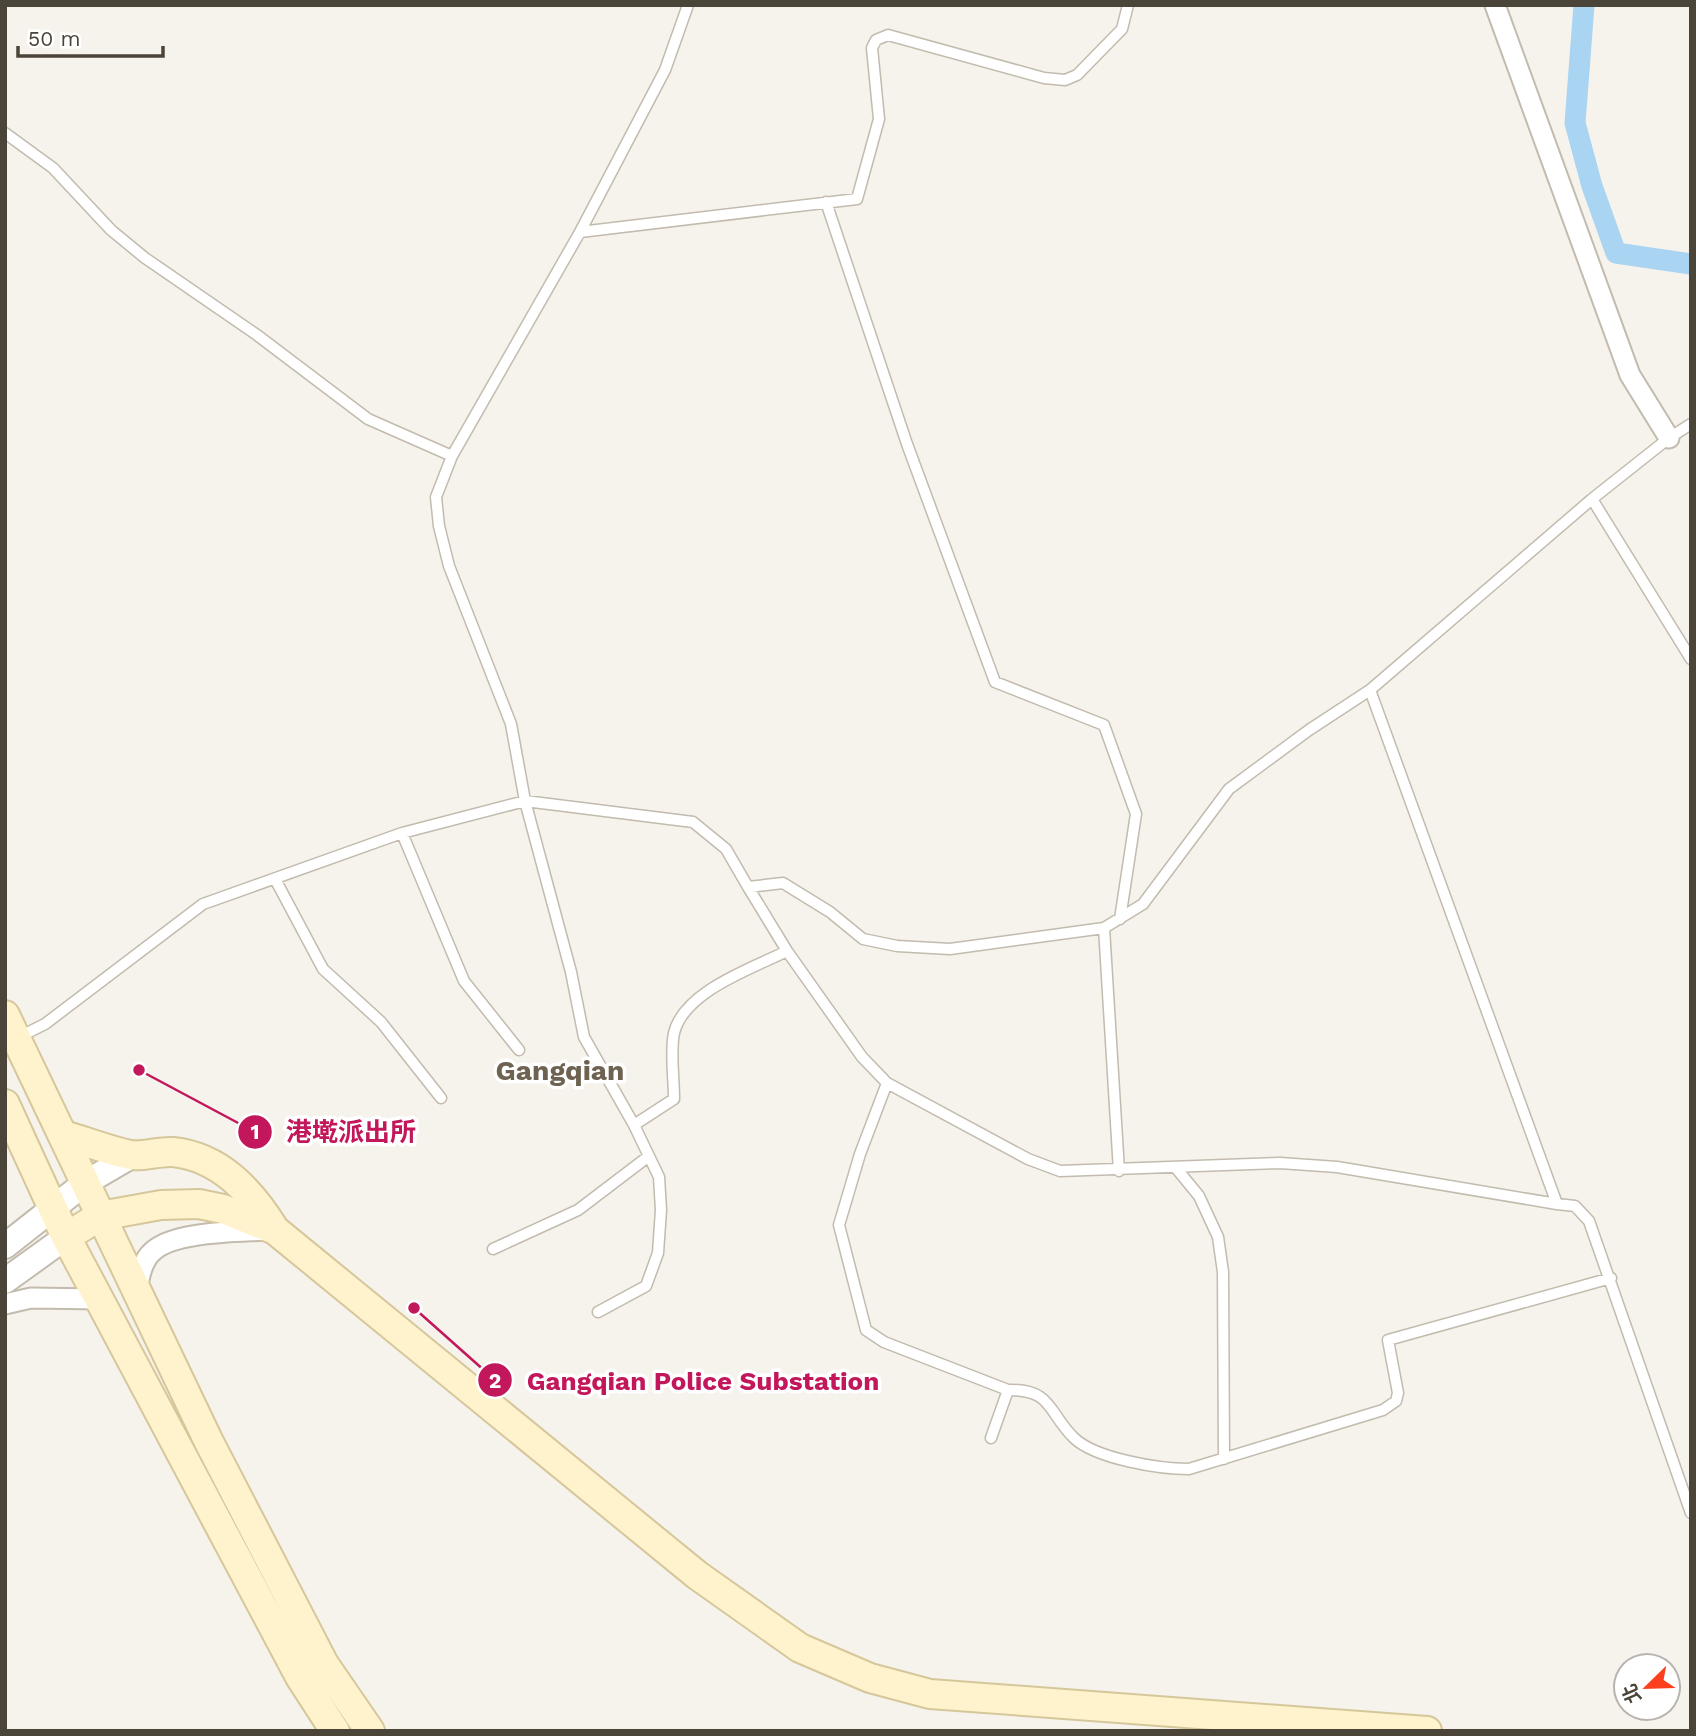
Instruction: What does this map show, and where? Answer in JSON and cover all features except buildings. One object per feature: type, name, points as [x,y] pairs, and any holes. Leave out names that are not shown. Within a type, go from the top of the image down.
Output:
[{"type":"main road","points":[[9,1033],[63,1135],[208,1440],[324,1664],[369,1731]]},
{"type":"main road","points":[[5,1104],[66,1237],[300,1677],[335,1731]]},
{"type":"main road","points":[[63,1135],[133,1155],[170,1152],[197,1156],[222,1170],[254,1196],[275,1230]]},
{"type":"main road","points":[[66,1237],[100,1216],[161,1205],[199,1204],[223,1209],[275,1230],[697,1575],[811,1653],[870,1678],[930,1694],[1427,1731]]},
{"type":"street","points":[[1495,5],[1630,375],[1669,438]]},
{"type":"street","points":[[5,1246],[85,1183],[133,1155]]},
{"type":"street","points":[[136,1292],[143,1265],[153,1250],[178,1239],[275,1230]]},
{"type":"street","points":[[5,1281],[66,1237]]},
{"type":"street","points":[[5,1304],[31,1298],[100,1300]]},
{"type":"lane","points":[[598,1312],[646,1286],[658,1253],[661,1210],[659,1177],[634,1125],[584,1037],[571,972],[525,801],[511,724],[449,566],[439,526],[436,497],[452,456],[580,232],[665,69],[688,5]]},
{"type":"lane","points":[[580,232],[857,199],[879,118],[872,63],[872,48],[876,40],[888,36],[1044,78],[1065,80],[1077,75],[1122,29],[1128,5]]},
{"type":"lane","points":[[5,134],[53,168],[111,230],[145,258],[257,335],[368,419],[452,456]]},
{"type":"lane","points":[[826,202],[907,444],[995,682],[1104,725],[1136,814],[1120,919]]},
{"type":"lane","points":[[748,887],[783,883],[830,912],[863,939],[897,946],[950,949],[1104,928],[1143,904],[1230,789],[1309,730],[1370,690],[1592,499],[1669,438],[1691,424]]},
{"type":"lane","points":[[1592,499],[1691,659]]},
{"type":"lane","points":[[1370,690],[1557,1203]]},
{"type":"lane","points":[[9,1033],[45,1024],[204,904],[402,833],[525,801],[693,822],[726,849],[787,951],[862,1057],[887,1083],[1028,1159],[1060,1171],[1119,1171],[1280,1163],[1337,1167],[1575,1206],[1589,1221],[1611,1278],[1691,1513]]},
{"type":"lane","points":[[402,833],[464,981],[519,1050]]},
{"type":"lane","points":[[275,879],[323,969],[381,1022],[441,1097]]},
{"type":"lane","points":[[1104,928],[1119,1171]]},
{"type":"lane","points":[[634,1125],[674,1099],[674,1034],[678,1021],[710,988],[787,951]]},
{"type":"lane","points":[[887,1083],[860,1154],[839,1225],[866,1330],[884,1342],[1008,1390],[1024,1390],[1047,1400],[1075,1439],[1119,1460],[1178,1469],[1224,1459],[1382,1410],[1396,1401],[1398,1393],[1388,1340],[1611,1278]]},
{"type":"lane","points":[[493,1249],[578,1210],[649,1156]]},
{"type":"lane","points":[[1176,1168],[1199,1196],[1218,1237],[1223,1272],[1224,1459]]},
{"type":"lane","points":[[990,1438],[1008,1390]]},
{"type":"waterway","points":[[1584,5],[1575,123],[1592,186],[1616,253],[1691,264]]},
{"type":"place","name":"港墘派出所","points":[[139,1070]]},
{"type":"place","name":"Gangqian Police Substation","points":[[414,1308]]},
{"type":"district","name":"Gangqian","points":[[560,1070]]}]
